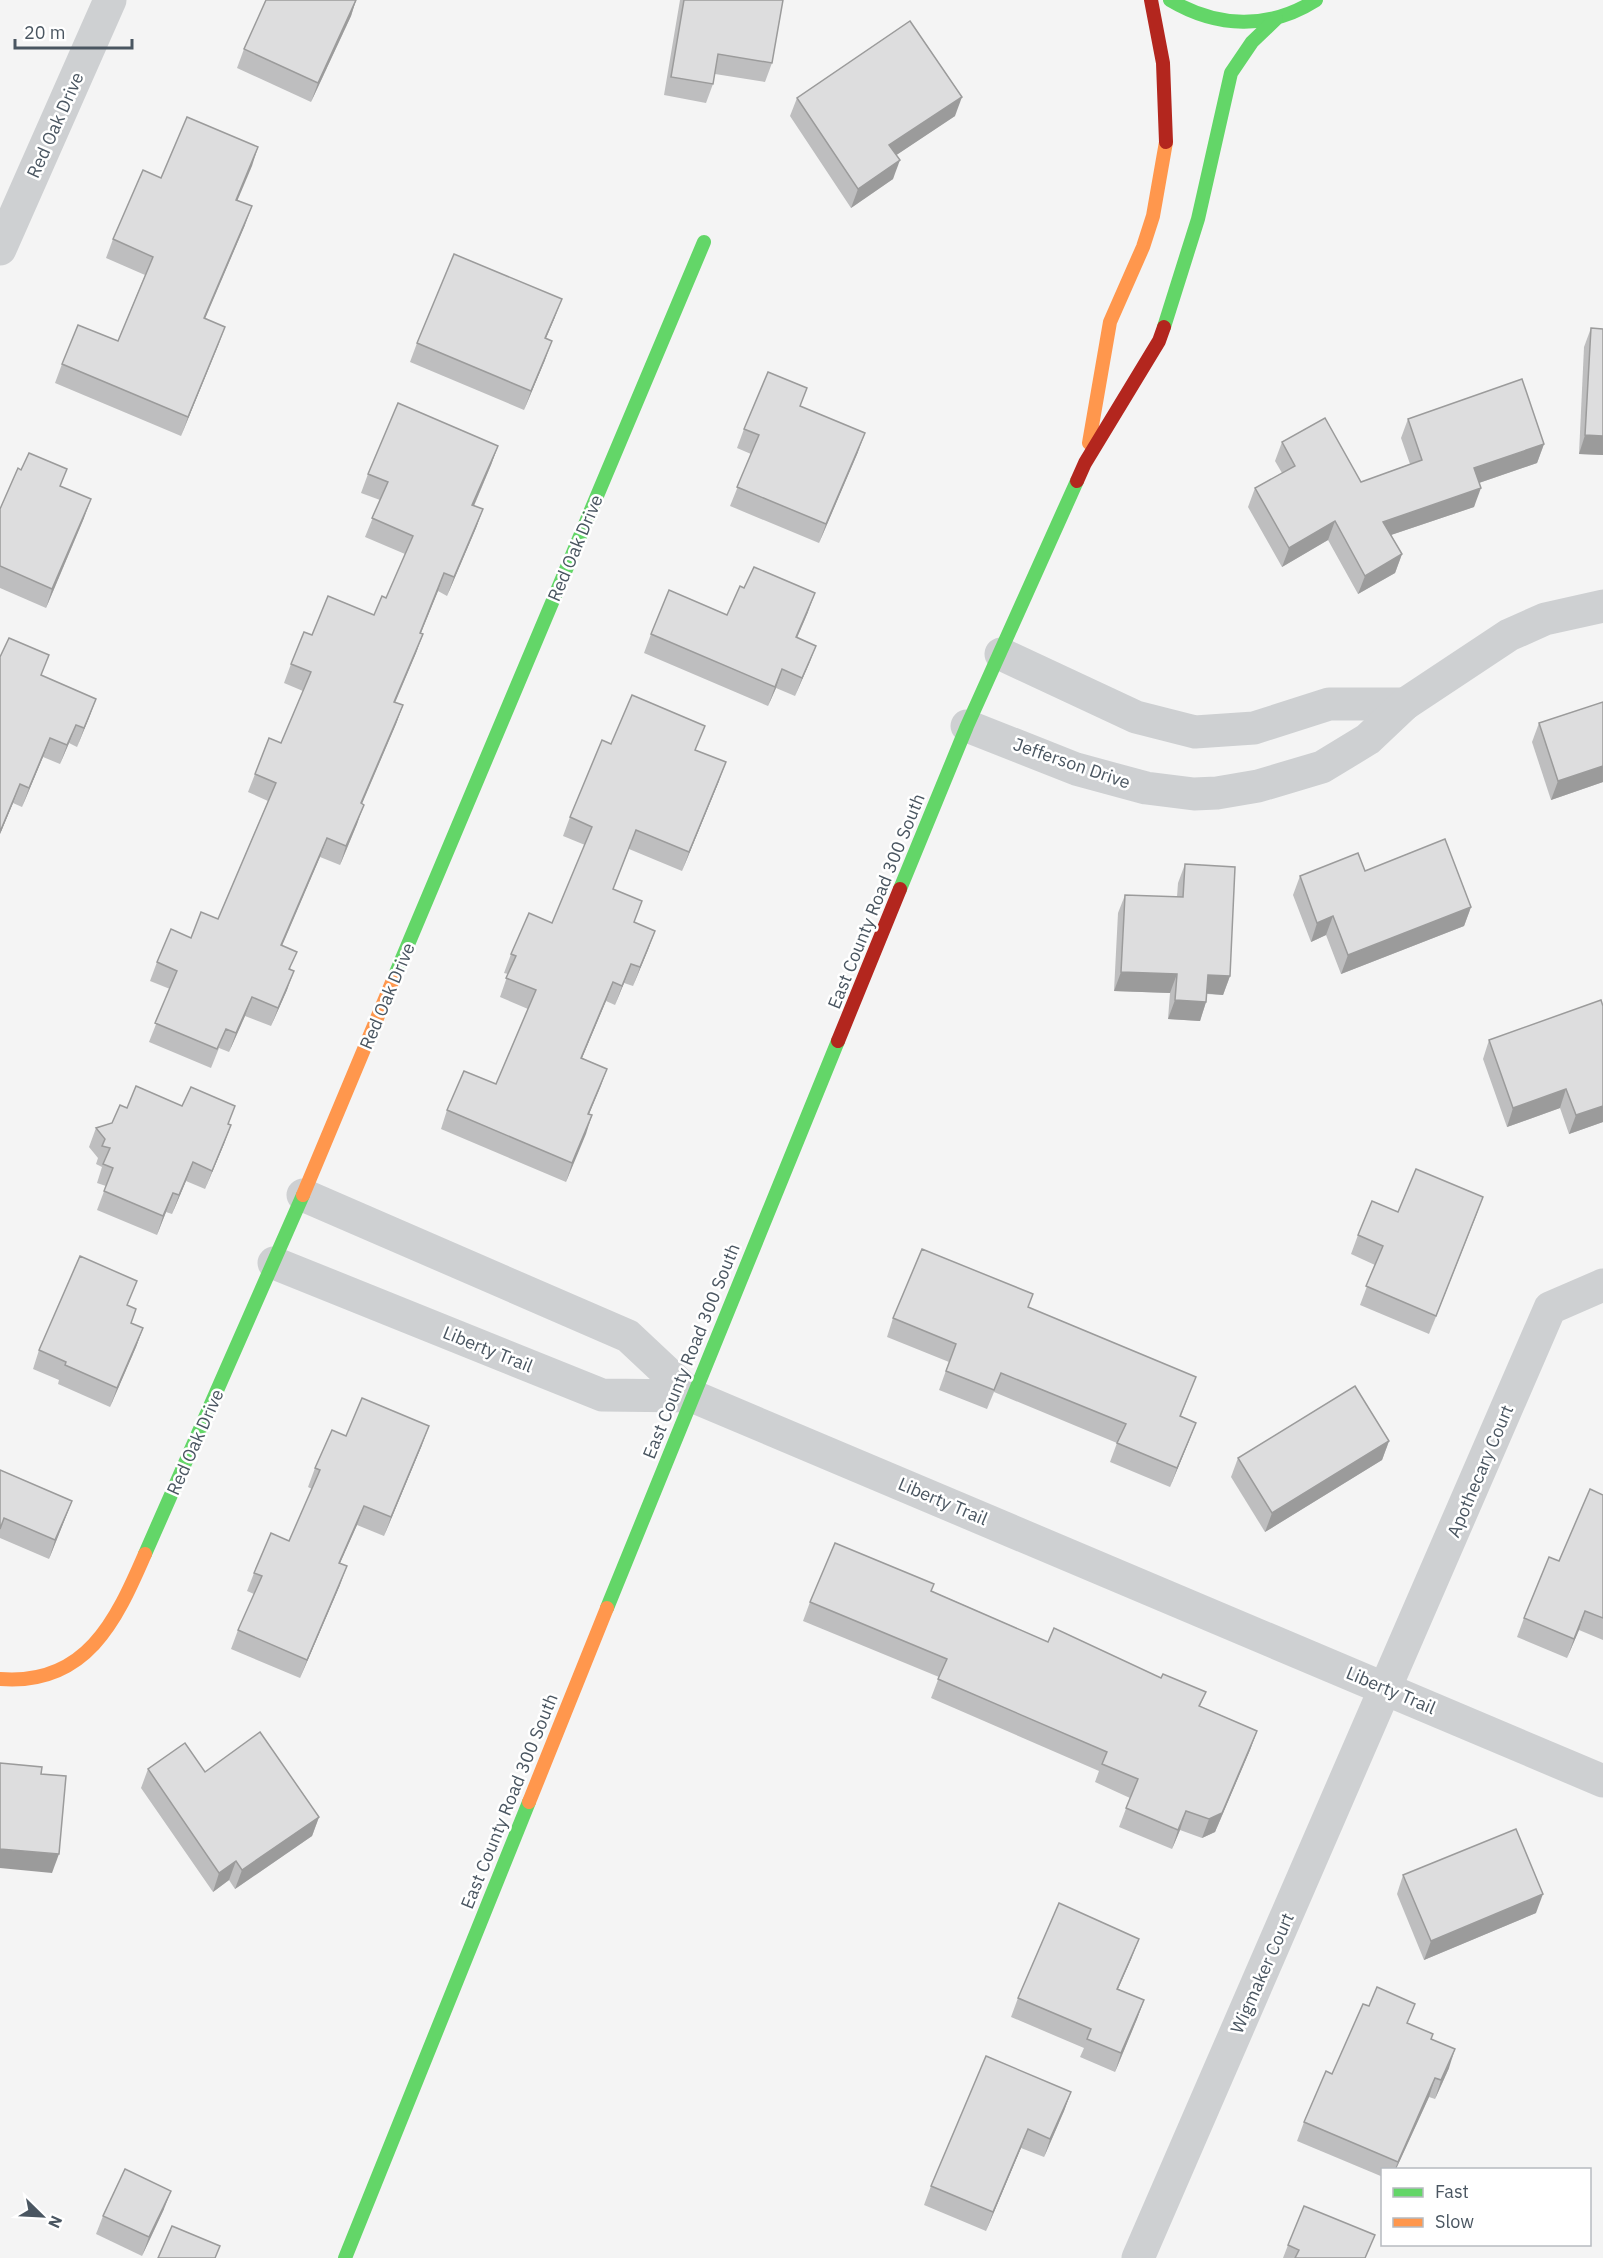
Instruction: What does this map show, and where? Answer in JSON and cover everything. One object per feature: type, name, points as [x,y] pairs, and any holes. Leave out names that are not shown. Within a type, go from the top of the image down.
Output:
[{"type":"street","name":"Red Oak Drive","points":[[0,249],[110,0]]},
{"type":"street","name":"East County Road 300 South","points":[[1085,463],[1111,320],[1144,245],[1161,185],[1168,122],[1166,82],[1151,0]]},
{"type":"street","points":[[1170,0],[1205,17],[1240,23],[1276,19],[1316,0]]},
{"type":"street","name":"East County Road 300 South","points":[[345,2258],[692,1396],[967,726],[1085,463],[1159,341],[1198,219],[1231,73],[1252,42],[1276,19]]},
{"type":"street","name":"Red Oak Drive","points":[[0,1679],[13,1682],[58,1672],[93,1647],[123,1605],[303,1195],[704,242]]},
{"type":"street","name":"Jefferson Drive","points":[[967,726],[1076,769],[1146,788],[1194,794],[1217,793],[1258,786],[1322,766],[1368,739],[1405,704],[1509,635],[1545,619],[1603,606]]},
{"type":"street","points":[[1001,654],[1136,717],[1195,732],[1254,728],[1329,704],[1405,704]]},
{"type":"street","points":[[303,1195],[628,1336],[692,1396]]},
{"type":"street","name":"Liberty Trail","points":[[274,1263],[602,1395],[692,1396],[1603,1781]]},
{"type":"street","name":"Apothecary Court","points":[[1386,1688],[1550,1308],[1603,1285]]},
{"type":"street","name":"Wigmaker Court","points":[[1138,2258],[1386,1688]]},
{"type":"building","points":[[266,0],[356,0],[318,83],[244,49]]},
{"type":"building","points":[[684,0],[783,0],[772,63],[718,54],[713,84],[671,77]]},
{"type":"building","points":[[910,21],[962,97],[889,145],[900,160],[858,189],[797,98]]},
{"type":"building","points":[[187,117],[258,147],[236,200],[252,206],[204,318],[225,327],[188,417],[62,364],[78,325],[118,341],[153,257],[113,239],[143,170],[161,178]]},
{"type":"building","points":[[454,254],[562,299],[545,338],[552,341],[531,391],[417,343]]},
{"type":"building","points":[[1591,328],[1603,329],[1603,436],[1585,435]]},
{"type":"building","points":[[768,372],[807,388],[800,406],[865,433],[826,524],[737,487],[759,435],[744,429]]},
{"type":"building","points":[[1522,379],[1544,444],[1474,468],[1481,488],[1383,522],[1402,554],[1365,576],[1335,521],[1289,548],[1255,488],[1295,466],[1282,442],[1325,418],[1361,482],[1422,460],[1408,419]]},
{"type":"building","points":[[398,403],[498,446],[472,505],[483,509],[454,577],[444,573],[420,633],[423,634],[394,702],[403,705],[361,803],[364,805],[346,846],[327,838],[281,945],[297,952],[289,969],[294,971],[278,1008],[252,997],[236,1033],[226,1029],[217,1049],[155,1023],[177,971],[157,962],[171,929],[191,938],[201,912],[218,919],[276,783],[255,774],[269,738],[281,743],[311,672],[291,664],[304,632],[312,635],[328,596],[374,615],[382,596],[386,598],[413,536],[372,518],[388,482],[368,474]]},
{"type":"building","points":[[29,453],[67,469],[60,486],[91,499],[52,589],[0,566],[0,509],[18,468],[21,470]]},
{"type":"building","points":[[754,567],[815,593],[796,637],[816,646],[802,678],[782,669],[775,687],[651,634],[669,590],[727,615],[740,586],[744,588]]},
{"type":"building","points":[[9,638],[49,655],[41,675],[96,699],[84,728],[76,725],[67,745],[50,738],[29,788],[20,784],[0,832],[0,657]]},
{"type":"building","points":[[632,695],[705,726],[695,750],[726,762],[689,852],[636,830],[613,889],[642,901],[634,922],[655,931],[640,967],[631,964],[622,986],[613,982],[581,1058],[607,1069],[588,1114],[592,1115],[572,1163],[447,1110],[464,1071],[496,1084],[536,990],[506,978],[516,956],[511,954],[529,913],[552,923],[592,827],[570,817],[602,740],[611,744]]},
{"type":"building","points":[[1603,702],[1603,766],[1558,781],[1539,723]]},
{"type":"building","points":[[1445,839],[1471,907],[1348,955],[1333,916],[1317,923],[1300,876],[1358,853],[1365,871]]},
{"type":"building","points":[[1185,864],[1235,867],[1230,976],[1208,975],[1206,1002],[1175,1000],[1177,974],[1121,972],[1125,895],[1183,897]]},
{"type":"building","points":[[1601,1000],[1603,1006],[1603,1106],[1576,1115],[1566,1089],[1513,1108],[1489,1040]]},
{"type":"building","points":[[136,1086],[182,1106],[191,1087],[235,1106],[228,1124],[231,1125],[212,1171],[193,1162],[179,1195],[173,1193],[163,1216],[104,1191],[113,1168],[103,1164],[110,1148],[102,1146],[105,1139],[96,1128],[112,1123],[120,1105],[127,1108]]},
{"type":"building","points":[[1416,1169],[1483,1197],[1436,1316],[1366,1286],[1383,1246],[1358,1235],[1372,1201],[1398,1212]]},
{"type":"building","points":[[922,1249],[1033,1294],[1028,1307],[1196,1377],[1180,1416],[1196,1423],[1177,1468],[1117,1443],[1126,1424],[1001,1373],[994,1390],[946,1371],[956,1344],[893,1318]]},
{"type":"building","points":[[80,1256],[137,1281],[127,1305],[136,1309],[131,1323],[143,1328],[117,1388],[65,1365],[66,1362],[39,1350]]},
{"type":"building","points":[[1355,1386],[1389,1441],[1272,1513],[1238,1458]]},
{"type":"building","points":[[362,1398],[429,1426],[391,1517],[364,1506],[339,1563],[347,1566],[307,1660],[238,1630],[262,1576],[254,1573],[271,1533],[289,1541],[320,1470],[315,1468],[332,1430],[346,1436]]},
{"type":"building","points":[[0,1470],[72,1501],[55,1540],[4,1518],[0,1529]]},
{"type":"building","points":[[1590,1489],[1603,1495],[1603,1618],[1585,1611],[1574,1639],[1524,1618],[1549,1557],[1559,1561]]},
{"type":"building","points":[[835,1543],[934,1584],[931,1591],[1048,1642],[1054,1628],[1161,1678],[1163,1674],[1206,1692],[1199,1706],[1257,1731],[1222,1813],[1209,1819],[1186,1811],[1178,1830],[1126,1808],[1138,1779],[1102,1764],[1107,1752],[938,1679],[947,1659],[810,1602]]},
{"type":"building","points":[[260,1732],[319,1817],[242,1870],[236,1861],[219,1873],[148,1769],[185,1743],[205,1772]]},
{"type":"building","points":[[0,1763],[42,1767],[41,1774],[66,1776],[59,1854],[0,1849]]},
{"type":"building","points":[[1516,1829],[1543,1894],[1431,1941],[1403,1875]]},
{"type":"building","points":[[1059,1903],[1139,1939],[1117,1989],[1144,2000],[1121,2053],[1087,2039],[1091,2029],[1018,1998]]},
{"type":"building","points":[[1377,1987],[1415,2004],[1407,2023],[1433,2034],[1431,2039],[1455,2049],[1441,2080],[1435,2078],[1398,2162],[1304,2122],[1326,2071],[1332,2074],[1363,2004],[1369,2006]]},
{"type":"building","points":[[986,2056],[1071,2092],[1050,2139],[1028,2129],[993,2212],[931,2186]]},
{"type":"building","points":[[125,2169],[171,2191],[149,2237],[103,2216]]},
{"type":"building","points":[[1304,2206],[1375,2235],[1365,2258],[1295,2258],[1299,2250],[1288,2245]]},
{"type":"building","points":[[172,2226],[220,2246],[215,2258],[158,2258]]},
{"type":"traffic: fast","points":[[1170,0],[1206,16],[1243,22],[1280,17],[1316,0]]},
{"type":"traffic: fast","points":[[1164,327],[1198,219],[1231,73],[1252,42],[1276,19]]},
{"type":"traffic: fast","points":[[393,980],[704,242]]},
{"type":"traffic: fast","points":[[900,889],[967,726],[1077,481]]},
{"type":"traffic: fast","points":[[607,1608],[838,1041]]},
{"type":"traffic: fast","points":[[145,1554],[303,1195]]},
{"type":"traffic: fast","points":[[345,2258],[529,1802]]},
{"type":"traffic: slow","points":[[1089,443],[1110,322],[1143,247],[1153,216],[1166,142]]},
{"type":"traffic: slow","points":[[303,1195],[393,980]]},
{"type":"traffic: slow","points":[[0,1679],[30,1678],[55,1672],[76,1660],[94,1644],[109,1625],[145,1554]]},
{"type":"traffic: slow","points":[[529,1802],[607,1608]]},
{"type":"traffic: jam","points":[[1151,0],[1163,63],[1166,142]]},
{"type":"traffic: jam","points":[[1077,481],[1085,463],[1159,341],[1164,327]]},
{"type":"traffic: jam","points":[[838,1041],[900,889]]}]
